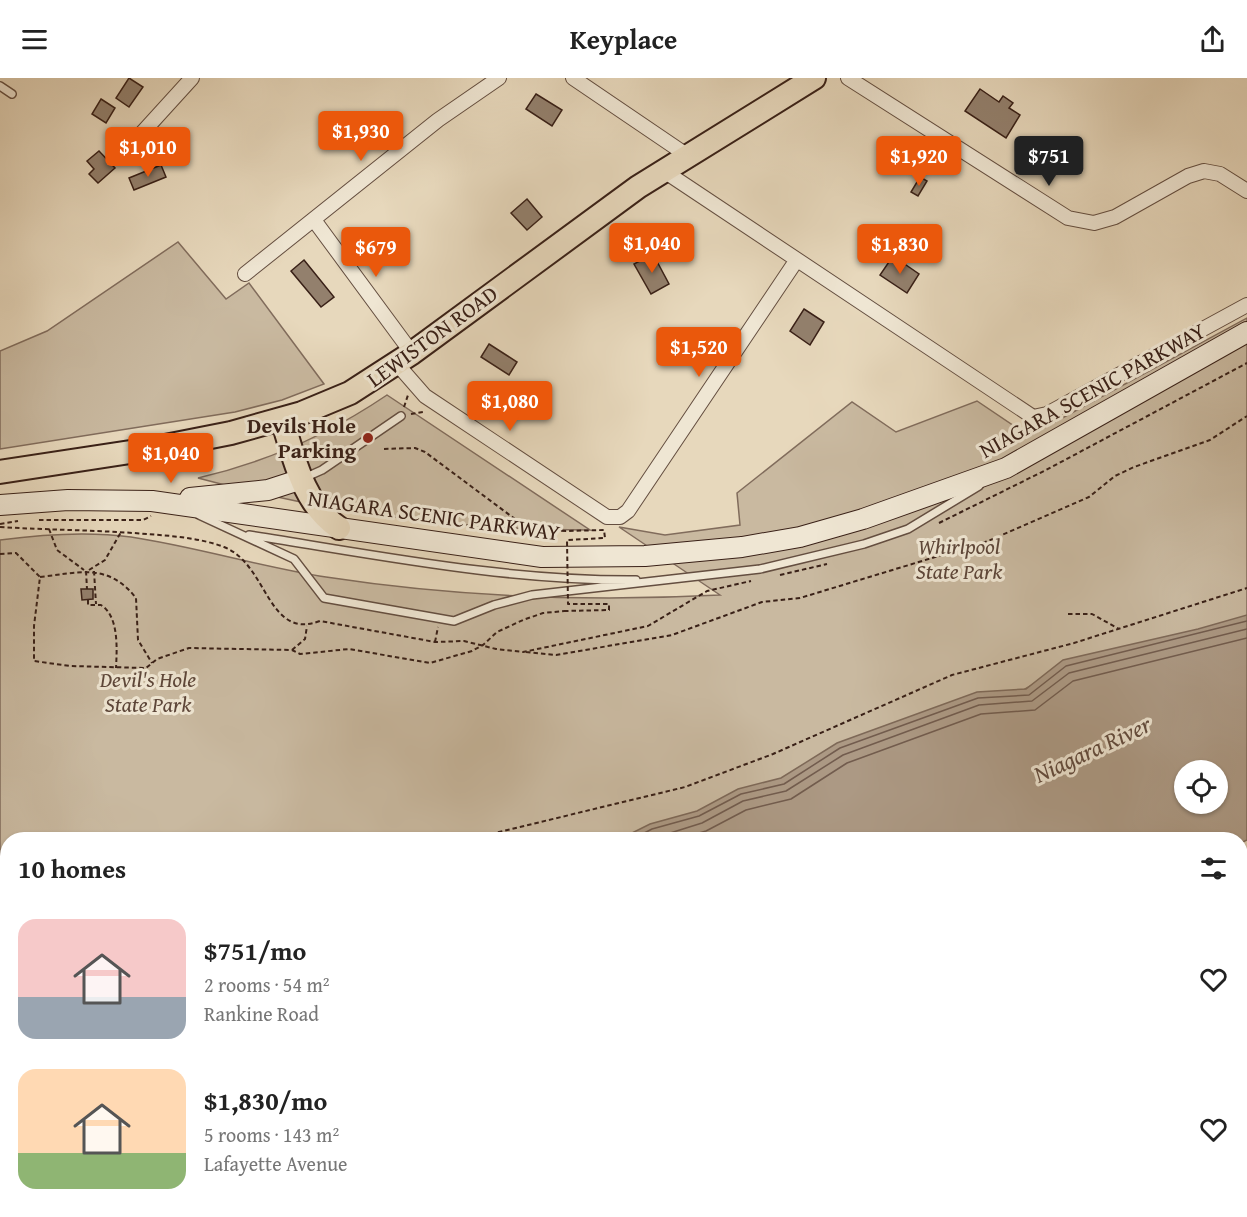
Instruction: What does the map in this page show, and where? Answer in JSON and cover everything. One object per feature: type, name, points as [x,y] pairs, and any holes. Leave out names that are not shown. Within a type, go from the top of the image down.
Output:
[{"type":"main road","name":"LEWISTON ROAD","points":[[0,472],[186,443],[282,419],[350,393],[404,359],[569,236],[664,171],[814,78]]},
{"type":"main road","name":"NIAGARA SCENIC PARKWAY","points":[[0,505],[68,500],[175,503],[506,554],[579,558],[645,556],[742,547],[800,537],[863,519],[1006,468],[1247,332]]},
{"type":"main road","points":[[282,419],[302,479],[322,515],[339,528]]},
{"type":"main road","points":[[152,501],[268,490],[302,479]]},
{"type":"street","points":[[132,144],[192,78]]},
{"type":"street","points":[[245,274],[438,120],[499,78]]},
{"type":"street","points":[[573,78],[688,156]]},
{"type":"street","points":[[848,78],[1068,218],[1094,223],[1115,217],[1188,176],[1204,171],[1220,174],[1247,191]]},
{"type":"street","points":[[664,171],[1033,417],[1047,414],[1247,305]]},
{"type":"street","points":[[314,220],[404,359],[412,384],[607,517],[620,517],[628,511],[796,261]]},
{"type":"lane","points":[[0,86],[12,94]]},
{"type":"lane","points":[[302,479],[322,470],[401,416]]},
{"type":"lane","points":[[175,503],[294,559],[324,598],[454,621],[494,605],[532,595],[760,569],[864,544],[908,528],[953,503],[1006,468]]},
{"type":"lane","points":[[240,534],[493,574],[580,580],[674,580]]},
{"type":"path","points":[[401,416],[412,384]]},
{"type":"path","points":[[401,416],[444,407]]},
{"type":"path","points":[[522,652],[556,655],[672,635],[762,602],[801,598],[988,541],[1089,497],[1125,471],[1210,440],[1247,416]]},
{"type":"path","points":[[40,577],[34,626],[34,662],[116,668],[146,668],[152,663],[189,648],[292,650],[300,654],[349,649],[430,663],[483,645],[497,632],[543,613],[609,610],[609,604],[568,604],[567,540],[605,538],[604,530],[537,529],[519,522],[425,452],[415,448],[384,449]]},
{"type":"path","points":[[29,520],[143,520],[151,515],[152,501]]},
{"type":"path","points":[[0,524],[18,521]]},
{"type":"path","points":[[49,529],[57,550],[86,571]]},
{"type":"path","points":[[86,571],[105,560],[121,532]]},
{"type":"path","points":[[0,554],[16,553],[40,577]]},
{"type":"path","points":[[86,571],[87,589]]},
{"type":"path","points":[[40,577],[86,571],[94,572],[125,586],[136,598],[138,640],[152,663]]},
{"type":"path","points":[[94,572],[96,604]]},
{"type":"path","points":[[499,832],[685,788],[773,754],[952,675],[1119,629],[1247,588]]},
{"type":"path","points":[[88,600],[88,604],[105,607],[113,625],[116,668]]},
{"type":"path","points":[[1068,615],[1092,614],[1119,629]]},
{"type":"path","points":[[435,642],[440,619]]},
{"type":"path","points":[[292,650],[305,639],[307,626]]},
{"type":"green space","points":[[178,242],[226,299],[249,283],[324,384],[282,400],[235,412],[0,449],[0,351],[47,331]]},
{"type":"green space","points":[[1247,318],[1247,619],[1060,669],[1009,698],[652,832],[0,832],[0,540],[66,534],[131,537],[326,577],[473,593],[572,598],[720,595],[619,527],[665,535],[740,525],[737,493],[852,402],[896,432],[977,401],[1029,436]]},
{"type":"green space","points":[[387,395],[590,530],[490,527],[392,517],[295,501],[198,478],[248,464],[296,446],[342,423]]},
{"type":"water","name":"Niagara River","points":[[1247,615],[1247,832],[634,832],[650,824],[697,811],[738,789],[781,778],[837,743],[977,692],[1026,689],[1063,660],[1198,629]]},
{"type":"building","points":[[129,78],[143,87],[129,107],[116,98]]},
{"type":"building","points":[[980,89],[999,102],[1003,96],[1013,103],[1009,108],[1020,115],[1006,138],[965,111]]},
{"type":"building","points":[[536,94],[562,110],[552,126],[526,109]]},
{"type":"building","points":[[101,99],[115,108],[106,123],[92,114]]},
{"type":"building","points":[[99,151],[115,168],[98,183],[89,174],[94,169],[87,161]]},
{"type":"building","points":[[161,165],[166,177],[134,190],[129,178]]},
{"type":"building","points":[[920,177],[927,181],[918,196],[911,192]]},
{"type":"building","points":[[527,199],[542,217],[527,230],[511,213]]},
{"type":"building","points":[[653,254],[669,284],[651,294],[634,264]]},
{"type":"building","points":[[893,256],[919,274],[907,293],[880,275]]},
{"type":"building","points":[[304,260],[334,297],[321,307],[291,271]]},
{"type":"building","points":[[804,309],[824,322],[810,345],[790,331]]},
{"type":"building","points":[[489,344],[517,362],[509,375],[481,357]]},
{"type":"building","points":[[81,589],[93,589],[93,599],[82,600]]},
{"type":"place","name":"Devils Hole Parking","points":[[368,438]]},
{"type":"park label","name":"Whirlpool State Park","points":[[959,558]]},
{"type":"park label","name":"Devil's Hole State Park","points":[[148,692]]}]
